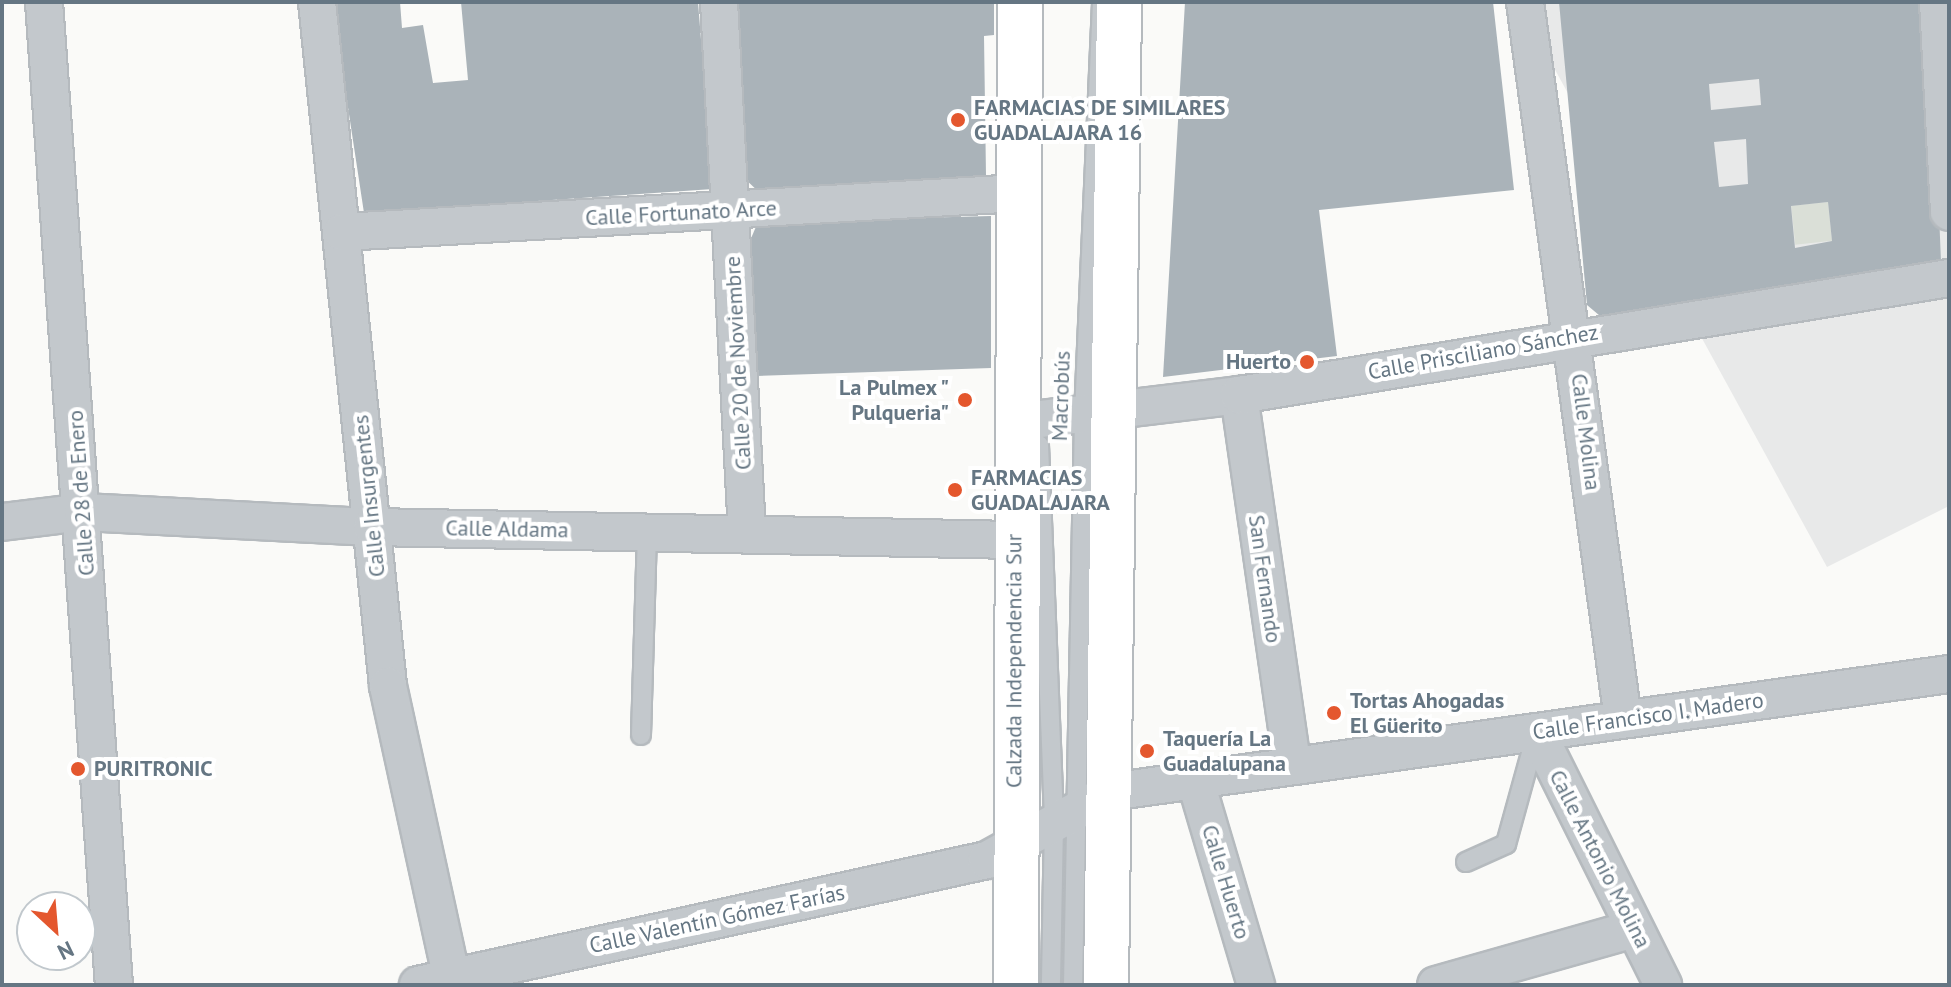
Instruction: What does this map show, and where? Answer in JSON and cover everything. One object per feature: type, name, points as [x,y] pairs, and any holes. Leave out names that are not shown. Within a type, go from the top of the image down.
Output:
[{"type":"main road","name":"Calzada Independencia Sur","points":[[1016,985],[1013,540],[1027,421],[1019,193],[1020,2]]},
{"type":"main road","points":[[1106,985],[1080,809],[1119,2]]},
{"type":"street","name":"Calle 28 de Enero","points":[[44,2],[83,512],[114,985]]},
{"type":"street","name":"Calle Insurgentes","points":[[317,2],[388,686],[441,983]]},
{"type":"street","name":"Calle 20 de Noviembre","points":[[719,2],[747,532]]},
{"type":"street","name":"Calle Molina","points":[[1525,2],[1574,335],[1623,719]]},
{"type":"street","points":[[1938,2],[1949,212]]},
{"type":"street","name":"Calle Fortunato Arce","points":[[343,232],[1019,193]]},
{"type":"street","name":"Calle Prisciliano Sánchez","points":[[1027,421],[1239,395],[1574,335],[1949,278]]},
{"type":"street","name":"San Fernando","points":[[1239,395],[1292,763]]},
{"type":"street","name":"Calle Aldama","points":[[2,522],[83,512],[372,527],[747,532],[1013,540]]},
{"type":"street","name":"Calle Francisco I. Madero","points":[[1080,809],[1195,779],[1292,763],[1949,674]]},
{"type":"street","name":"Calle Antonio Molina","points":[[1537,732],[1663,985]]},
{"type":"street","name":"Calle Huerto","points":[[1195,779],[1256,985]]},
{"type":"street","name":"Calle Valentín Gómez Farías","points":[[441,983],[987,860],[1080,809]]},
{"type":"street","points":[[1436,985],[1634,929]]},
{"type":"lane","name":"Macrobús","points":[[1039,2],[1027,421],[1080,809],[1073,985]]},
{"type":"lane","name":"Macrobús","points":[[1101,413],[1102,2]]},
{"type":"lane","points":[[641,735],[647,531]]},
{"type":"lane","points":[[1466,862],[1506,844],[1537,732]]},
{"type":"lane","name":"Macrobús","points":[[1051,985],[1080,809]]},
{"type":"shaded area","points":[[1518,2],[1949,2],[1949,506],[1827,567]]},
{"type":"shaded area","points":[[1828,202],[1832,241],[1795,245],[1791,206]]},
{"type":"building","points":[[332,2],[400,2],[402,28],[423,25],[433,83],[468,80],[461,2],[698,2],[713,189],[364,213]]},
{"type":"building","points":[[731,2],[994,2],[994,35],[984,36],[986,176],[761,194],[743,177]]},
{"type":"building","points":[[1185,2],[1493,2],[1514,190],[1319,210],[1337,356],[1163,377]]},
{"type":"building","points":[[1559,2],[1930,2],[1941,261],[1606,321],[1587,305]],"holes":[[[1759,79],[1761,105],[1711,110],[1709,84]],[[1746,139],[1748,184],[1719,187],[1714,142]],[[1828,202],[1832,241],[1795,248],[1791,206]]]},
{"type":"building","points":[[991,216],[991,368],[757,376],[746,250],[758,222]]},
{"type":"place","name":"FARMACIAS DE SIMILARES GUADALAJARA 16","points":[[958,120]]},
{"type":"place","name":"Huerto","points":[[1307,362]]},
{"type":"place","name":"La Pulmex \" Pulqueria\"","points":[[965,400]]},
{"type":"place","name":"FARMACIAS GUADALAJARA","points":[[955,490]]},
{"type":"place","name":"Tortas Ahogadas El Güerito","points":[[1334,713]]},
{"type":"place","name":"Taquería La Guadalupana","points":[[1147,751]]},
{"type":"place","name":"PURITRONIC","points":[[78,769]]}]
